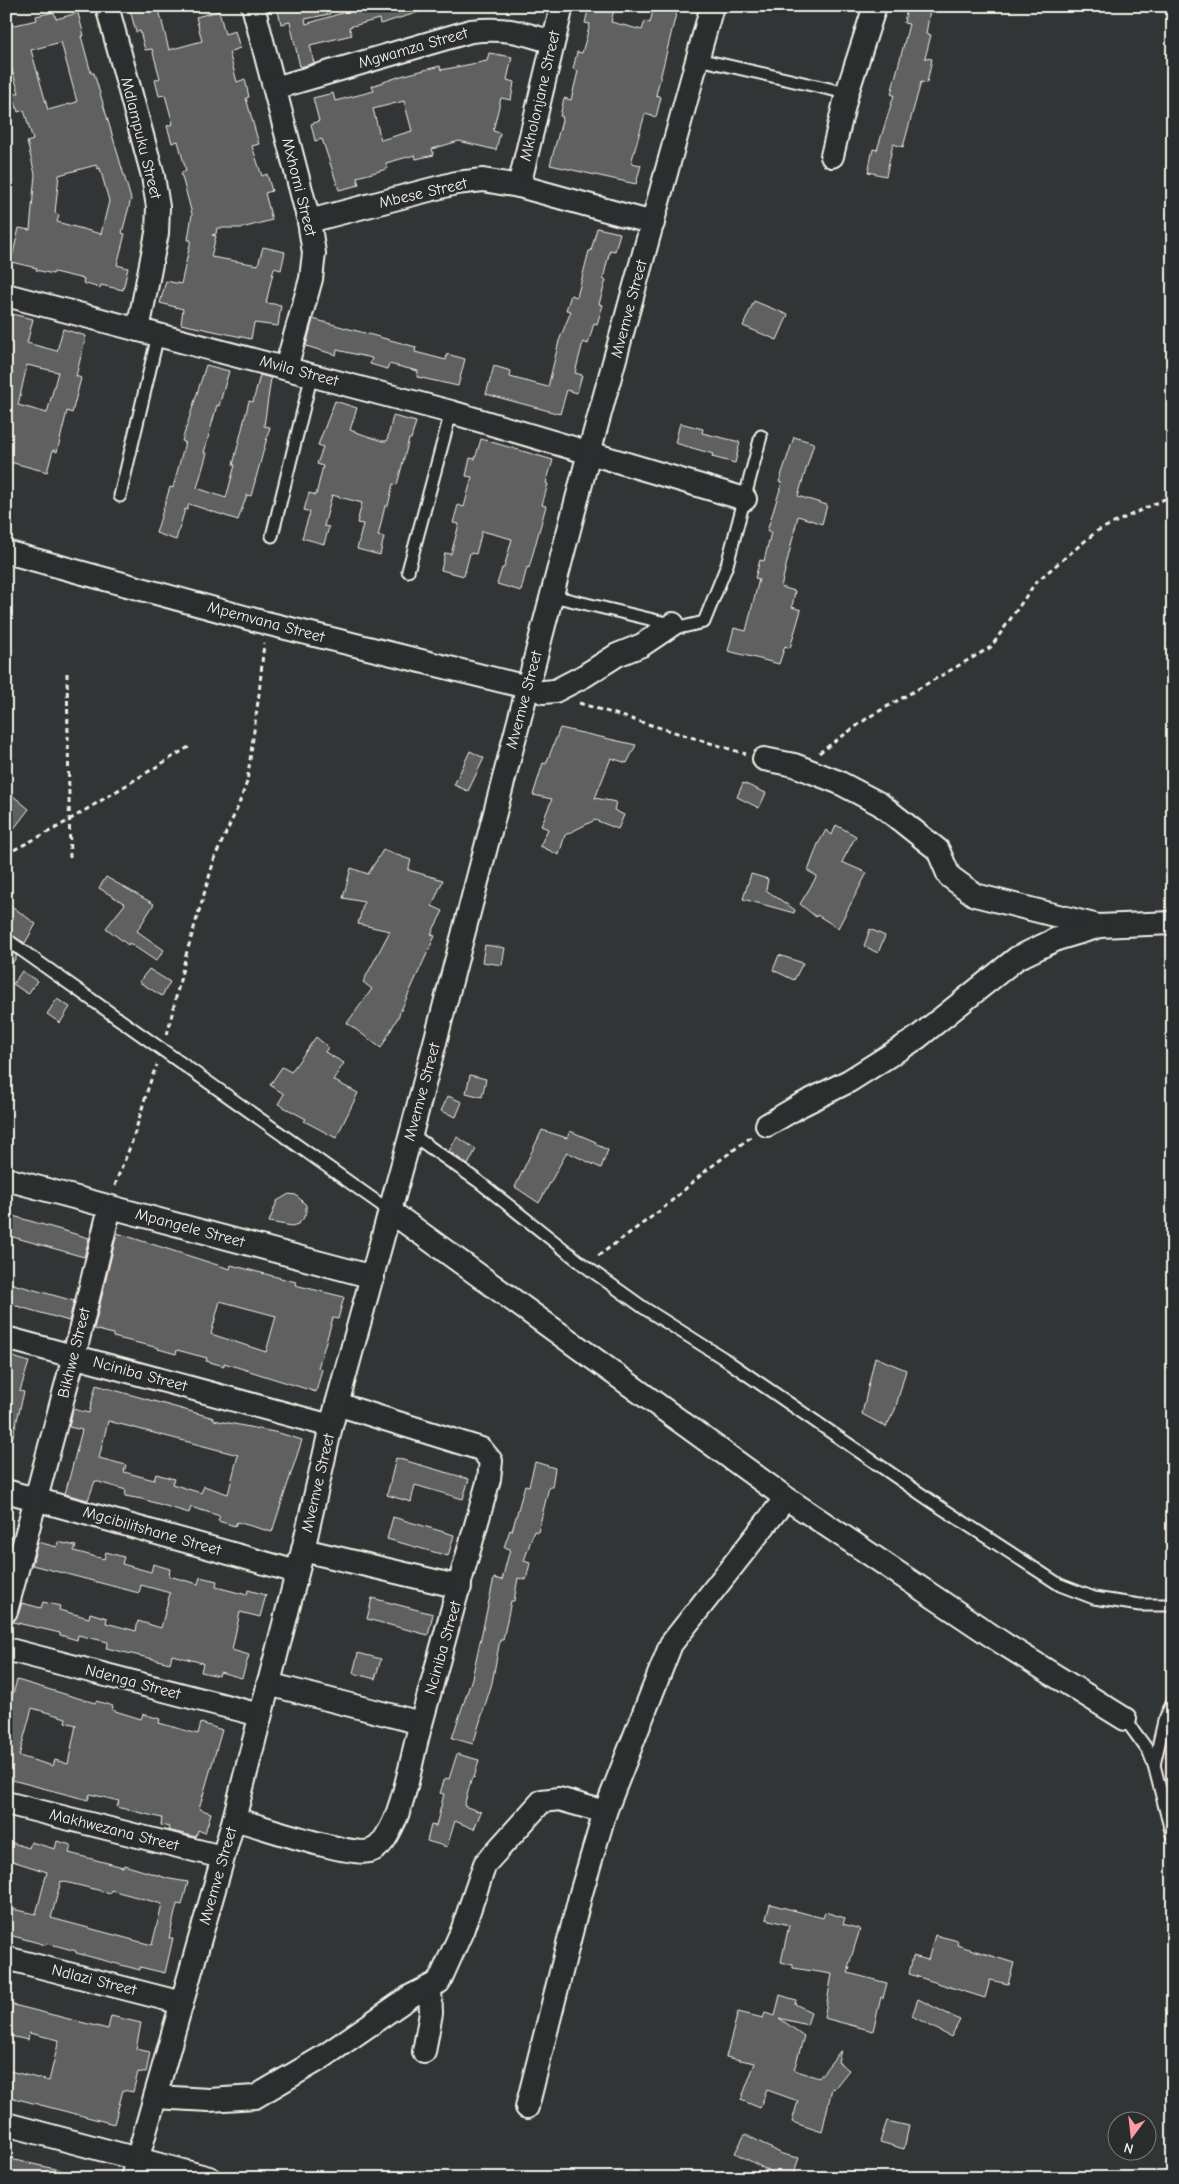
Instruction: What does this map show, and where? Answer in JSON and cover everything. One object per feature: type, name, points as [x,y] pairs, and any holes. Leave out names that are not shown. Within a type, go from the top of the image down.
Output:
[{"type":"street","name":"Mdlampuku Street","points":[[107,6],[153,176],[158,207],[148,333]]},
{"type":"street","name":"Mxhomi Street","points":[[253,6],[310,221],[314,253],[311,279],[286,368]]},
{"type":"street","name":"Mkholonjane Street","points":[[519,186],[562,6]]},
{"type":"street","name":"Mvemve Street","points":[[134,2168],[234,1819],[303,1550],[331,1426],[535,690],[553,596],[589,453],[712,6]]},
{"type":"street","points":[[832,156],[847,93],[875,6]]},
{"type":"street","name":"Mgwamza Street","points":[[274,88],[471,31],[495,28],[518,31],[552,42]]},
{"type":"street","name":"Mbese Street","points":[[310,221],[456,183],[482,180],[519,186],[653,223]]},
{"type":"street","name":"Mvila Street","points":[[6,295],[451,412],[744,500]]},
{"type":"street","name":"Mpemvana Street","points":[[6,552],[266,622],[535,690]]},
{"type":"street","points":[[535,690],[555,691],[584,676],[617,654],[642,645],[673,624]]},
{"type":"street","points":[[764,759],[794,764],[838,782],[880,804],[938,850],[949,876],[975,895],[1098,926],[1173,924]]},
{"type":"street","points":[[768,1125],[801,1105],[849,1081],[917,1038],[1017,958],[1057,939],[1098,926]]},
{"type":"street","name":"Mpangele Street","points":[[6,1179],[373,1277]]},
{"type":"street","name":"Bikhwe Street","points":[[6,1611],[74,1356],[110,1206]]},
{"type":"street","points":[[390,1211],[786,1498],[1004,1644],[1125,1719]]},
{"type":"street","name":"Nciniba Street","points":[[6,1338],[331,1426]]},
{"type":"street","name":"Nciniba Street","points":[[234,1819],[336,1848],[356,1851],[371,1851],[387,1837],[395,1820],[489,1479],[491,1461],[488,1455],[481,1450],[337,1404]]},
{"type":"street","name":"Mgcibilitshane Street","points":[[6,1491],[297,1572]]},
{"type":"street","points":[[527,2107],[581,1893],[605,1812],[671,1644],[786,1498]]},
{"type":"street","points":[[303,1550],[460,1587]]},
{"type":"street","name":"Ndenga Street","points":[[6,1648],[260,1716]]},
{"type":"street","points":[[268,1684],[421,1723]]},
{"type":"street","points":[[154,2097],[209,2100],[255,2097],[323,2057],[412,1996],[439,1982],[462,1931],[485,1864],[542,1801],[559,1799],[605,1812]]},
{"type":"street","name":"Makhwezana Street","points":[[6,1803],[222,1857]]},
{"type":"street","name":"Ndlazi Street","points":[[6,1958],[182,2003]]},
{"type":"street","points":[[424,2052],[431,2013],[430,1987]]},
{"type":"street","points":[[6,2124],[134,2168],[209,2178]]},
{"type":"lane","points":[[698,59],[847,93]]},
{"type":"lane","points":[[120,496],[148,333]]},
{"type":"lane","points":[[272,536],[312,374]]},
{"type":"lane","points":[[408,571],[451,412]]},
{"type":"lane","points":[[553,596],[683,627],[704,622],[727,565],[761,436]]},
{"type":"lane","points":[[6,939],[390,1211]]},
{"type":"lane","points":[[411,1134],[478,1181],[585,1266],[644,1308],[723,1358],[934,1503],[1060,1585],[1094,1598],[1140,1605],[1173,1605]]},
{"type":"lane","points":[[1154,1765],[1164,1721],[1173,1701]]},
{"type":"lane","points":[[1125,1719],[1149,1752],[1173,1839]]},
{"type":"path","points":[[812,758],[869,717],[991,647],[1036,582],[1097,532],[1173,495]]},
{"type":"path","points":[[110,1206],[120,1167],[130,1148],[150,1079],[163,1051],[186,954],[215,857],[247,782],[260,694],[266,622]]},
{"type":"path","points":[[67,673],[70,859]]},
{"type":"path","points":[[535,690],[764,759]]},
{"type":"path","points":[[6,854],[70,820],[192,745]]},
{"type":"path","points":[[585,1266],[661,1210],[708,1169],[768,1125]]},
{"type":"building","points":[[129,6],[158,6],[169,50],[202,41],[196,17],[219,11],[225,34],[235,31],[240,48],[229,52],[237,82],[245,79],[249,97],[246,98],[259,144],[252,146],[262,176],[267,174],[272,191],[265,193],[272,220],[242,228],[217,228],[216,234],[212,235],[216,236],[211,257],[258,265],[263,247],[285,252],[281,270],[274,268],[266,303],[281,305],[278,326],[254,323],[251,339],[181,324],[183,309],[160,303],[166,281],[181,284],[191,240],[188,240],[192,214],[181,173],[186,171],[178,141],[172,143],[167,126],[173,124],[165,95],[159,96],[155,80],[160,78],[152,49],[145,50],[140,31],[136,32]]},
{"type":"building","points":[[277,6],[329,6],[330,14],[305,19],[306,24],[352,10],[350,6],[426,6],[426,10],[380,24],[379,19],[349,27],[352,35],[310,45],[314,63],[300,67],[290,22],[281,24]]},
{"type":"building","points":[[589,6],[615,6],[611,22],[642,30],[645,21],[650,23],[654,6],[678,6],[656,95],[661,97],[656,117],[645,114],[631,163],[641,165],[636,184],[550,165],[563,117],[560,116],[564,98],[571,100],[578,71],[573,69],[577,52],[582,53],[590,24],[585,23]]},
{"type":"building","points":[[907,6],[930,10],[926,34],[931,35],[925,58],[932,59],[927,83],[921,82],[903,147],[893,144],[886,176],[868,172],[873,149],[877,150],[894,95],[891,94],[909,24],[904,23]]},
{"type":"building","points":[[54,12],[56,19],[78,13],[84,36],[81,36],[91,73],[94,73],[131,199],[122,233],[125,234],[117,265],[128,268],[123,290],[101,285],[100,288],[83,283],[84,279],[54,272],[53,274],[11,262],[19,228],[30,230],[35,174],[27,142],[33,140],[24,110],[18,112],[13,94],[19,93],[6,50],[6,27],[37,20],[36,16]],"holes":[[[61,42],[77,102],[48,110],[31,50]],[[96,165],[98,169],[100,168],[109,201],[101,234],[57,222],[59,215],[55,213],[59,175]]]},
{"type":"building","points":[[489,53],[512,57],[507,80],[514,82],[511,100],[501,98],[493,131],[500,133],[496,150],[459,141],[432,149],[434,155],[416,159],[415,155],[386,163],[387,169],[357,177],[359,185],[339,190],[322,139],[315,141],[311,124],[319,121],[313,98],[333,93],[335,101],[374,91],[372,86],[401,76],[440,66],[441,70],[487,61]],"holes":[[[404,101],[412,131],[381,140],[373,109]]]},
{"type":"building","points":[[597,228],[620,233],[615,251],[610,250],[603,279],[606,280],[599,304],[603,305],[597,324],[594,323],[588,344],[583,342],[575,373],[582,375],[577,393],[567,390],[560,414],[486,394],[494,366],[511,371],[510,377],[548,387],[559,341],[571,311],[566,310],[571,295],[577,297]]},
{"type":"building","points":[[754,301],[788,315],[777,340],[743,326]]},
{"type":"building","points":[[12,314],[33,319],[27,343],[57,351],[63,329],[86,336],[76,376],[81,378],[72,413],[67,411],[57,452],[53,450],[47,472],[6,461],[6,338]],"holes":[[[27,365],[58,372],[47,413],[18,405]]]},
{"type":"building","points":[[313,319],[416,347],[415,352],[446,360],[447,354],[465,359],[458,386],[417,377],[418,371],[389,364],[387,369],[370,364],[372,358],[337,350],[336,355],[306,346]]},
{"type":"building","points":[[206,365],[229,371],[219,406],[217,405],[204,453],[207,453],[197,488],[226,498],[249,401],[253,402],[260,375],[271,378],[264,426],[270,427],[251,496],[247,495],[238,520],[189,504],[187,510],[185,509],[176,540],[156,533],[170,487],[173,488],[185,442],[182,441]]},
{"type":"building","points":[[335,401],[357,408],[350,430],[382,441],[387,441],[393,416],[416,422],[411,439],[409,439],[397,485],[393,484],[388,506],[385,506],[378,536],[384,537],[380,555],[357,549],[363,524],[357,523],[362,503],[332,495],[324,526],[329,527],[324,544],[302,538],[310,512],[304,510],[309,493],[316,495],[323,466],[317,464],[323,447],[318,445]]},
{"type":"building","points":[[680,423],[703,429],[702,433],[740,442],[735,463],[712,457],[713,454],[675,443]]},
{"type":"building","points":[[794,437],[814,443],[798,496],[827,505],[822,524],[798,516],[781,587],[795,591],[792,607],[801,610],[790,648],[785,646],[779,664],[728,651],[734,628],[746,631],[759,579],[755,578],[760,560],[764,561],[771,532],[767,531],[782,483],[779,482]]},
{"type":"building","points":[[481,439],[553,460],[542,505],[546,506],[521,591],[497,584],[502,568],[504,568],[512,539],[482,531],[476,554],[470,553],[464,576],[441,570],[445,553],[451,554],[459,524],[453,523],[458,505],[464,507],[472,477],[466,476],[470,458],[475,459]]},
{"type":"building","points":[[560,728],[636,745],[627,763],[611,758],[595,798],[616,802],[614,810],[624,815],[618,829],[595,820],[565,835],[559,855],[540,846],[548,829],[541,826],[552,799],[533,795],[543,763],[546,764]]},
{"type":"building","points":[[470,751],[484,758],[468,791],[454,785]]},
{"type":"building","points":[[743,783],[766,793],[759,808],[737,797]]},
{"type":"building","points":[[6,790],[29,809],[6,839]]},
{"type":"building","points":[[836,825],[856,836],[842,862],[867,873],[838,928],[817,915],[816,917],[800,904],[817,876],[808,871],[818,844],[826,830],[832,835]]},
{"type":"building","points":[[383,850],[411,860],[408,870],[443,880],[432,906],[443,911],[431,934],[435,936],[398,1017],[381,1048],[347,1023],[372,989],[363,982],[390,931],[358,924],[364,902],[343,898],[351,868],[368,874]]},
{"type":"building","points":[[751,874],[768,879],[766,890],[795,910],[794,913],[743,899]]},
{"type":"building","points":[[106,877],[154,904],[137,931],[164,950],[156,961],[129,943],[128,945],[106,928],[125,904],[99,888]]},
{"type":"building","points":[[6,902],[36,924],[25,943],[6,932]]},
{"type":"building","points":[[870,929],[885,936],[878,953],[864,946]]},
{"type":"building","points":[[485,945],[505,948],[502,965],[482,962]]},
{"type":"building","points":[[6,948],[17,956],[6,973]]},
{"type":"building","points":[[779,955],[803,963],[794,980],[773,970]]},
{"type":"building","points":[[149,969],[170,982],[162,996],[139,982]]},
{"type":"building","points":[[22,971],[37,981],[28,994],[13,984]]},
{"type":"building","points":[[57,999],[70,1007],[60,1023],[47,1014]]},
{"type":"building","points":[[316,1037],[328,1047],[325,1052],[344,1063],[333,1080],[358,1093],[336,1138],[304,1121],[306,1119],[278,1104],[284,1094],[270,1085],[282,1067],[291,1072]]},
{"type":"building","points":[[470,1075],[486,1079],[482,1097],[466,1093]]},
{"type":"building","points":[[448,1096],[462,1102],[456,1117],[441,1111]]},
{"type":"building","points":[[542,1130],[567,1138],[570,1131],[596,1142],[595,1144],[608,1150],[601,1168],[567,1152],[539,1203],[515,1187]]},
{"type":"building","points":[[457,1137],[476,1149],[468,1165],[449,1151]]},
{"type":"building","points":[[289,1194],[296,1195],[306,1205],[303,1219],[298,1224],[292,1226],[269,1222],[277,1201]]},
{"type":"building","points":[[6,1214],[89,1238],[84,1257],[6,1235]]},
{"type":"building","points":[[117,1233],[230,1269],[231,1265],[296,1282],[295,1285],[344,1297],[338,1319],[333,1318],[318,1368],[322,1369],[316,1392],[224,1363],[224,1366],[206,1361],[207,1358],[177,1350],[176,1354],[113,1337],[113,1334],[94,1329]],"holes":[[[220,1301],[276,1316],[266,1352],[211,1334]]]},
{"type":"building","points":[[6,1282],[74,1301],[69,1321],[6,1303]]},
{"type":"building","points":[[6,1355],[29,1362],[20,1391],[24,1392],[12,1440],[6,1439]]},
{"type":"building","points":[[875,1357],[906,1370],[895,1410],[886,1427],[862,1414]]},
{"type":"building","points":[[96,1385],[214,1418],[214,1420],[279,1433],[302,1440],[272,1532],[237,1522],[235,1526],[218,1521],[220,1516],[191,1507],[189,1513],[125,1496],[126,1490],[95,1481],[88,1500],[65,1494],[82,1430],[69,1427],[73,1409],[89,1413]],"holes":[[[108,1421],[238,1455],[228,1494],[204,1486],[201,1493],[172,1484],[174,1479],[156,1474],[154,1480],[124,1472],[126,1465],[99,1458]]]},
{"type":"building","points":[[396,1458],[469,1479],[463,1499],[415,1485],[411,1502],[387,1495]]},
{"type":"building","points":[[535,1462],[555,1468],[552,1487],[549,1487],[538,1532],[534,1531],[524,1561],[530,1563],[526,1580],[518,1578],[514,1601],[511,1601],[503,1640],[500,1640],[492,1683],[473,1744],[452,1738],[472,1678],[494,1578],[502,1580],[510,1549],[504,1547],[510,1530],[512,1531],[525,1485],[529,1486]]},
{"type":"building","points":[[393,1517],[454,1535],[448,1556],[387,1539]]},
{"type":"building","points":[[38,1542],[57,1547],[58,1542],[76,1546],[74,1551],[104,1559],[106,1552],[124,1557],[122,1564],[151,1572],[153,1564],[170,1569],[169,1576],[198,1584],[200,1577],[217,1581],[216,1587],[247,1595],[248,1590],[266,1595],[260,1617],[240,1612],[232,1650],[249,1655],[242,1678],[220,1672],[219,1676],[201,1672],[203,1663],[172,1655],[170,1663],[106,1648],[108,1642],[78,1635],[77,1640],[60,1635],[60,1633],[13,1622],[18,1615],[22,1603],[41,1608],[43,1602],[60,1606],[59,1610],[89,1618],[90,1613],[107,1618],[106,1623],[136,1631],[138,1621],[161,1628],[170,1593],[141,1585],[139,1593],[32,1565]]},
{"type":"building","points":[[372,1598],[433,1614],[428,1635],[367,1619]]},
{"type":"building","points":[[358,1653],[381,1659],[375,1679],[353,1673]]},
{"type":"building","points":[[17,1680],[95,1703],[96,1701],[113,1706],[112,1710],[141,1719],[143,1714],[160,1719],[159,1723],[198,1734],[201,1723],[222,1730],[199,1809],[211,1813],[205,1833],[198,1830],[196,1837],[168,1830],[169,1827],[161,1825],[162,1818],[117,1807],[119,1801],[90,1794],[88,1800],[12,1780],[12,1783],[6,1782],[6,1718]],"holes":[[[32,1708],[66,1718],[65,1722],[76,1725],[68,1764],[55,1760],[53,1766],[19,1756]]]},
{"type":"building","points":[[457,1754],[479,1760],[464,1806],[481,1812],[474,1829],[455,1821],[447,1847],[427,1841],[431,1825],[436,1826],[444,1794],[440,1793],[445,1778],[449,1779]]},
{"type":"building","points":[[6,1841],[29,1848],[31,1842],[55,1849],[57,1841],[71,1845],[69,1853],[188,1882],[182,1905],[177,1904],[169,1938],[173,1938],[165,1973],[140,1967],[140,1970],[76,1953],[76,1951],[47,1943],[46,1945],[6,1934],[6,1910],[12,1911],[12,1909],[36,1914],[47,1872],[6,1859]],"holes":[[[61,1881],[110,1893],[111,1890],[162,1904],[152,1945],[51,1918]]]},
{"type":"building","points":[[770,1904],[823,1918],[825,1912],[845,1918],[843,1924],[860,1929],[848,1973],[887,1983],[883,1998],[881,1997],[873,2031],[824,2018],[832,1974],[793,1968],[793,1965],[781,1962],[789,1925],[766,1919]]},
{"type":"building","points":[[935,1935],[958,1941],[957,1945],[1014,1963],[1008,1984],[990,1980],[985,1998],[909,1974],[913,1956],[928,1960]]},
{"type":"building","points":[[780,1995],[796,2000],[795,2004],[811,2012],[807,2025],[779,2018],[804,2036],[794,2070],[819,2078],[841,2050],[838,2062],[849,2070],[834,2089],[832,2088],[822,2132],[792,2122],[798,2101],[767,2090],[760,2108],[741,2100],[755,2063],[726,2057],[738,2012],[763,2018],[765,2013],[775,2016]]},
{"type":"building","points":[[918,1999],[960,2020],[951,2037],[912,2016]]},
{"type":"building","points":[[6,2003],[108,2029],[111,2016],[141,2023],[136,2049],[150,2052],[146,2073],[138,2072],[133,2092],[123,2090],[114,2124],[6,2096],[6,2070],[49,2081],[59,2040],[29,2033],[28,2040],[6,2035]]},
{"type":"building","points":[[887,2121],[909,2126],[904,2149],[880,2142]]},
{"type":"building","points":[[745,2134],[782,2154],[799,2158],[792,2178],[772,2178],[773,2173],[735,2153]]},
{"type":"building","points":[[6,2158],[64,2171],[64,2178],[6,2178]]}]
